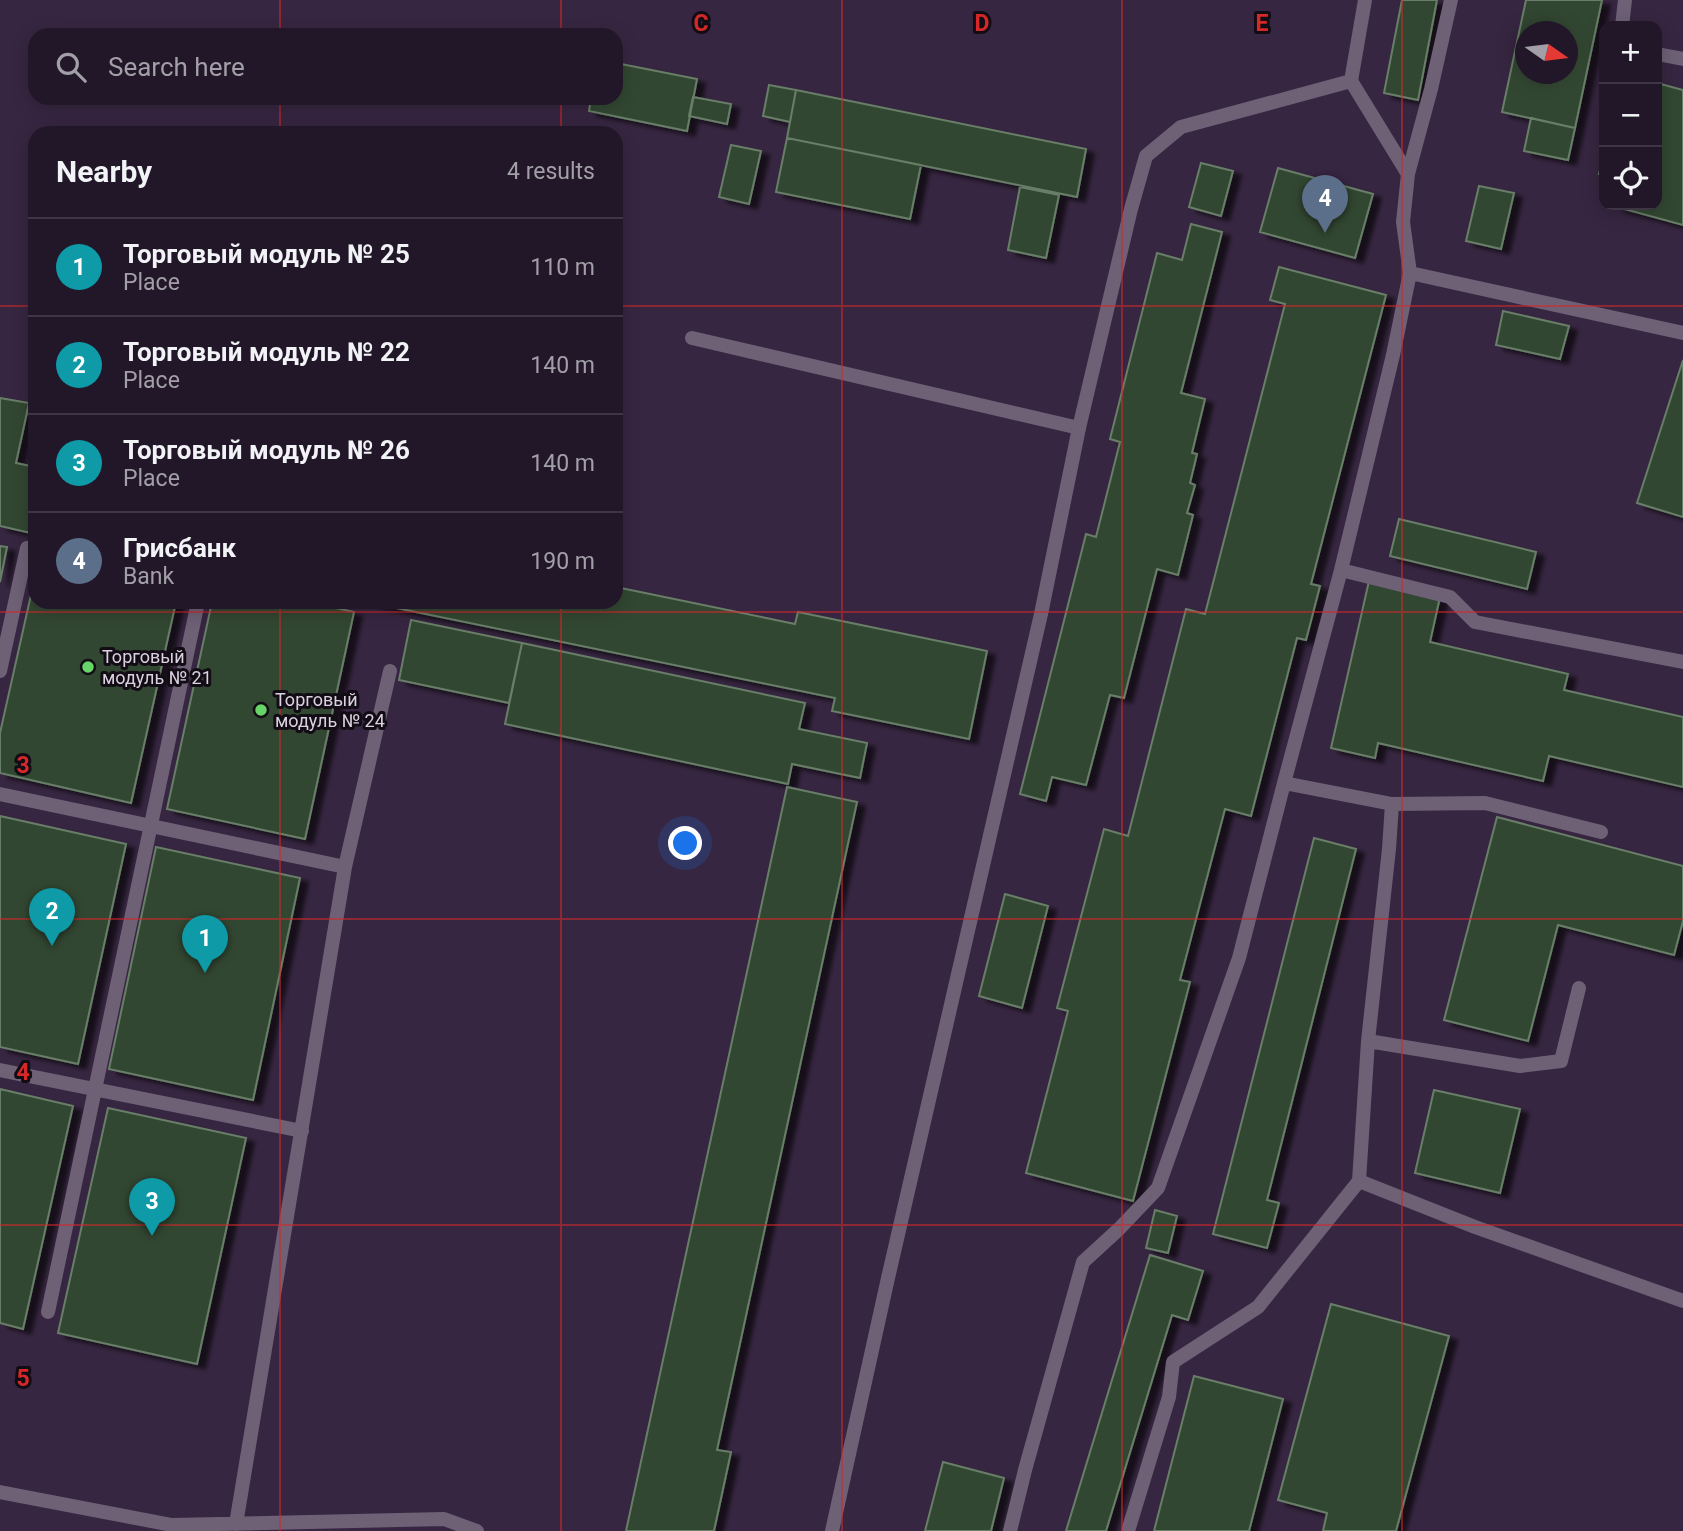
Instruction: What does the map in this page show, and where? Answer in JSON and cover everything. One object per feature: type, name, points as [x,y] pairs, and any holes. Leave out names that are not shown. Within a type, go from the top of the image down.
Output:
[{"type":"street","points":[[1365,0],[1350,81],[1408,174]]},
{"type":"street","points":[[1010,1531],[1083,1262],[1158,1188],[1240,958],[1341,569],[1393,355],[1410,273],[1404,222],[1408,174],[1451,0]]},
{"type":"street","points":[[1623,21],[1625,0]]},
{"type":"street","points":[[1662,55],[1683,59]]},
{"type":"street","points":[[832,1531],[1041,614],[1079,428],[1146,156],[1181,127],[1350,81]]},
{"type":"street","points":[[1410,273],[1683,333]]},
{"type":"street","points":[[692,338],[1079,428]]},
{"type":"street","points":[[0,671],[27,548]]},
{"type":"street","points":[[1341,569],[1450,597],[1475,622],[1683,662]]},
{"type":"street","points":[[48,1312],[196,609]]},
{"type":"street","points":[[236,1524],[345,867],[390,671]]},
{"type":"street","points":[[1284,783],[1392,804],[1485,803],[1601,832]]},
{"type":"street","points":[[0,794],[345,867]]},
{"type":"street","points":[[1128,1531],[1169,1397],[1174,1362],[1258,1307],[1359,1181],[1368,1041],[1390,849],[1392,804]]},
{"type":"street","points":[[1368,1041],[1520,1066],[1561,1061],[1579,988]]},
{"type":"street","points":[[0,1070],[302,1131]]},
{"type":"street","points":[[1359,1181],[1475,1227],[1683,1301]]},
{"type":"street","points":[[0,1492],[172,1525],[444,1520],[477,1531]]},
{"type":"shaded area","points":[[0,0],[1683,0],[1683,1531],[0,1531]]},
{"type":"building","points":[[1402,0],[1437,0],[1418,100],[1384,93]]},
{"type":"building","points":[[1526,0],[1602,0],[1575,128],[1502,112],[1515,51],[1515,84],[1578,84],[1578,21],[1522,21]]},
{"type":"building","points":[[623,64],[697,79],[687,131],[589,111],[590,105],[623,105]]},
{"type":"building","points":[[1662,84],[1683,90],[1683,225],[1628,210],[1662,210]]},
{"type":"building","points":[[769,85],[796,90],[790,122],[763,116]]},
{"type":"building","points":[[796,90],[1086,149],[1077,197],[787,138]]},
{"type":"building","points":[[693,97],[731,104],[727,124],[689,116]]},
{"type":"building","points":[[1531,118],[1575,128],[1568,160],[1524,151]]},
{"type":"building","points":[[787,138],[921,165],[910,219],[776,192]]},
{"type":"building","points":[[731,145],[761,151],[749,204],[719,197]]},
{"type":"building","points":[[1201,163],[1233,171],[1221,216],[1189,207]]},
{"type":"building","points":[[1278,168],[1373,194],[1355,258],[1260,232]]},
{"type":"building","points":[[1479,186],[1514,193],[1501,249],[1466,241]]},
{"type":"building","points":[[1020,187],[1059,195],[1046,258],[1008,250]]},
{"type":"building","points":[[1191,224],[1222,232],[1181,393],[1205,399],[1192,453],[1197,454],[1190,483],[1195,485],[1187,513],[1193,515],[1178,575],[1157,569],[1124,698],[1110,695],[1086,785],[1052,777],[1046,801],[1020,794],[1086,534],[1096,537],[1120,442],[1110,439],[1157,253],[1182,260]]},
{"type":"building","points":[[1279,267],[1386,295],[1311,584],[1320,586],[1306,640],[1297,638],[1251,816],[1225,809],[1180,980],[1190,982],[1133,1201],[1026,1173],[1068,1011],[1057,1008],[1104,829],[1128,836],[1186,609],[1205,614],[1285,304],[1270,300]]},
{"type":"building","points":[[1503,311],[1569,326],[1560,359],[1496,345]]},
{"type":"building","points":[[1683,360],[1683,517],[1637,503]]},
{"type":"building","points":[[0,398],[28,403],[16,463],[28,466],[28,532],[0,526]]},
{"type":"building","points":[[1399,519],[1536,552],[1527,589],[1390,556]]},
{"type":"building","points":[[0,546],[7,547],[0,582]]},
{"type":"building","points":[[1369,581],[1440,597],[1430,642],[1568,674],[1564,690],[1683,717],[1683,787],[1549,756],[1543,781],[1378,743],[1375,758],[1331,748]]},
{"type":"building","points":[[623,588],[795,624],[798,612],[987,651],[969,739],[832,711],[835,698],[401,609],[623,609]]},
{"type":"building","name":"Торговый модуль № 21","points":[[28,608],[174,609],[131,803],[0,773],[0,733]]},
{"type":"building","name":"Торговый модуль № 24","points":[[210,609],[340,609],[354,612],[305,839],[167,809]]},
{"type":"building","points":[[411,620],[522,643],[509,703],[399,680]]},
{"type":"building","points":[[522,643],[805,703],[799,729],[867,743],[860,778],[792,764],[788,784],[505,724]]},
{"type":"building","points":[[787,787],[857,802],[717,1450],[731,1452],[714,1531],[626,1531]]},
{"type":"building","points":[[0,816],[126,844],[78,1064],[0,1047]]},
{"type":"building","points":[[1497,817],[1683,866],[1683,921],[1674,955],[1558,925],[1528,1041],[1444,1020]]},
{"type":"building","points":[[1314,838],[1356,849],[1267,1200],[1279,1203],[1267,1248],[1213,1234]]},
{"type":"building","points":[[156,847],[300,878],[253,1100],[109,1069]]},
{"type":"building","points":[[1005,894],[1048,906],[1022,1008],[979,996]]},
{"type":"building","points":[[0,1089],[73,1106],[23,1329],[0,1323]]},
{"type":"building","points":[[1434,1090],[1520,1109],[1500,1193],[1415,1173]]},
{"type":"building","points":[[108,1108],[246,1138],[197,1364],[58,1333]]},
{"type":"building","points":[[1155,1210],[1177,1216],[1168,1253],[1146,1248]]},
{"type":"building","points":[[1150,1255],[1203,1271],[1188,1320],[1172,1315],[1106,1531],[1066,1531]]},
{"type":"building","points":[[1331,1304],[1449,1336],[1396,1531],[1323,1531],[1327,1513],[1278,1500]]},
{"type":"building","points":[[1194,1376],[1283,1399],[1249,1531],[1154,1531]]},
{"type":"building","points":[[943,1462],[1004,1478],[991,1531],[925,1531]]},
{"type":"place","name":"Грисбанк","points":[[1325,233]]},
{"type":"place","name":"Торговый модуль № 21","points":[[88,667]]},
{"type":"place","name":"Торговый модуль № 24","points":[[261,710]]},
{"type":"place","name":"Торговый модуль № 22","points":[[52,946]]},
{"type":"place","name":"Торговый модуль № 25","points":[[205,973]]},
{"type":"place","name":"Торговый модуль № 26","points":[[152,1236]]}]
